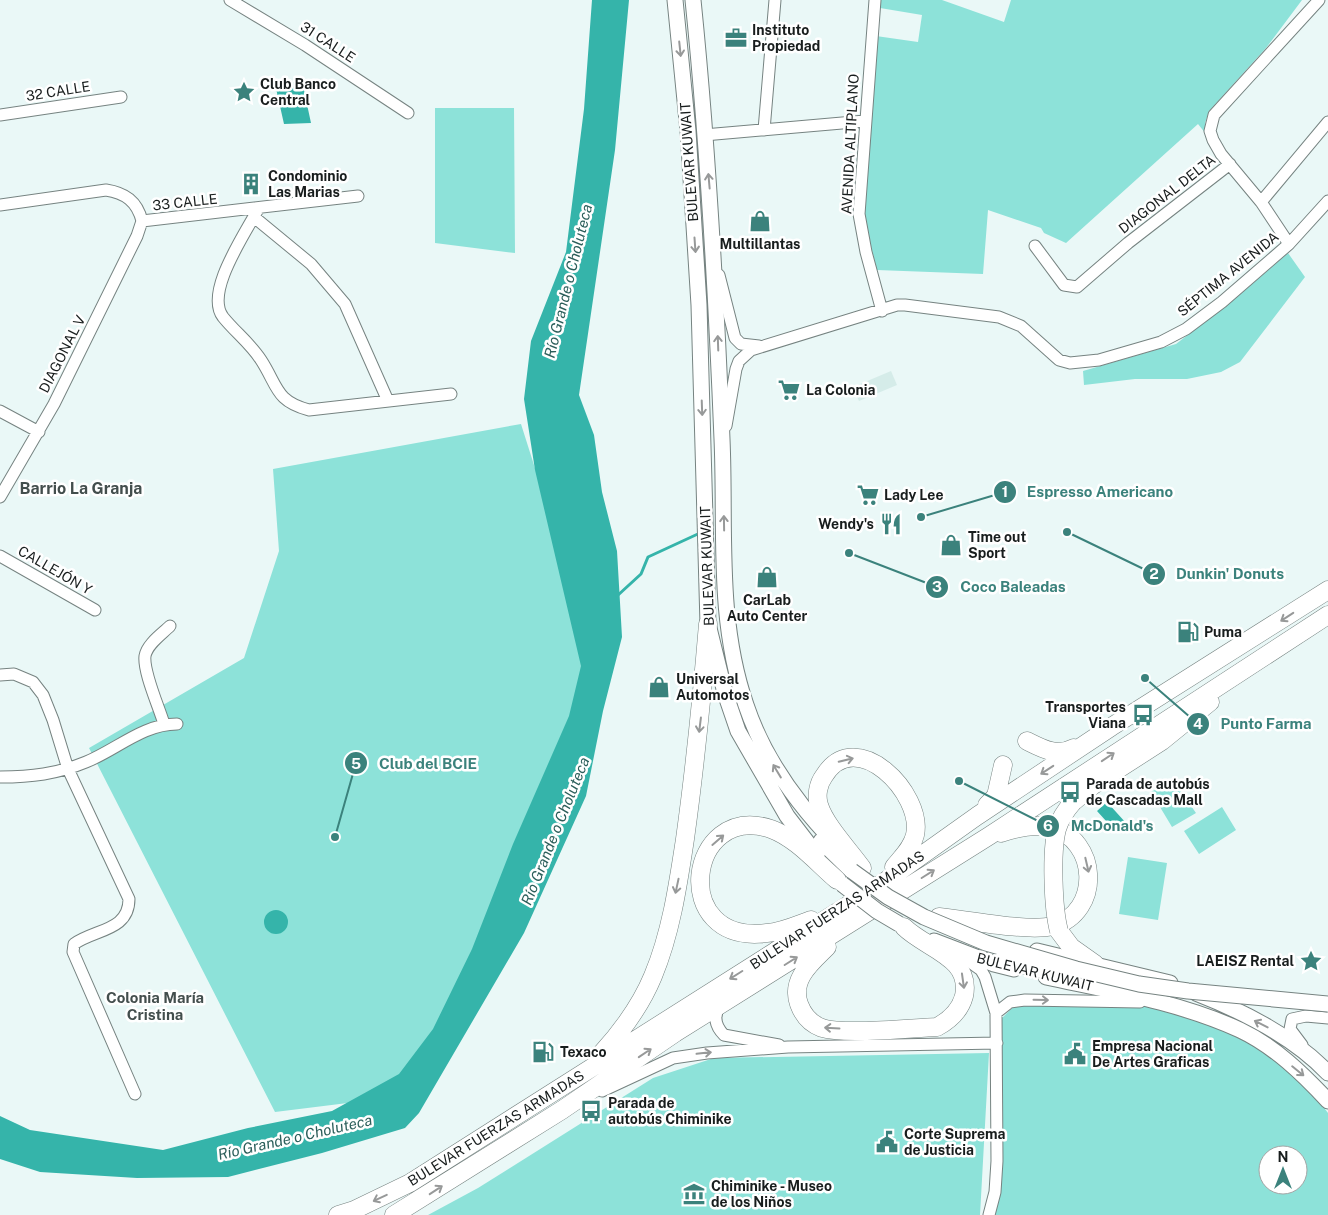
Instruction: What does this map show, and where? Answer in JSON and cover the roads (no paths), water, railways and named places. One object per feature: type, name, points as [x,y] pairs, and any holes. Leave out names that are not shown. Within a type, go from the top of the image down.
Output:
[{"type":"highway","name":"BULEVAR FUERZAS ARMADAS","points":[[338,1215],[410,1183],[880,885],[977,816],[1111,727],[1328,590]]},
{"type":"highway","name":"BULEVAR FUERZAS ARMADAS","points":[[394,1215],[562,1110],[720,1006],[989,836],[1231,676],[1328,615]]},
{"type":"highway","points":[[589,1069],[636,1011],[653,976],[666,937],[678,881],[692,783],[700,722],[708,624]]},
{"type":"highway","points":[[1095,964],[1071,947],[1059,931],[1054,913],[1056,835],[1060,822],[1066,810],[1082,793],[1147,751],[1212,701],[1231,676]]},
{"type":"highway","points":[[1028,741],[1046,750],[1062,753],[1111,727]]},
{"type":"highway","points":[[852,875],[823,816],[819,805],[818,793],[820,781],[827,770],[836,763],[848,758],[860,758],[872,761],[882,767],[903,793],[915,818],[915,834],[909,849],[880,885]]},
{"type":"highway","points":[[977,816],[996,796],[1002,765]]},
{"type":"highway","points":[[939,917],[1044,928],[1066,920],[1082,903],[1088,886],[1089,869],[1086,857],[1072,838],[1051,827],[1039,826],[1014,829],[989,836]]},
{"type":"highway","points":[[842,908],[781,930],[755,934],[729,928],[715,918],[705,905],[699,888],[699,871],[704,855],[715,842],[729,832],[745,827],[769,829],[780,833],[852,875]]},
{"type":"highway","points":[[851,924],[806,968],[798,984],[797,994],[802,1012],[816,1025],[825,1028],[937,1028],[955,1014],[964,994],[961,971],[946,955],[915,938],[902,926]]},
{"type":"main road","name":"BULEVAR KUWAIT","points":[[675,0],[688,130],[699,298],[708,624],[724,693],[738,731],[787,816],[852,875],[939,917],[988,938],[1180,987],[1268,1028],[1313,1057],[1328,1074]]},
{"type":"main road","name":"BULEVAR KUWAIT","points":[[693,0],[715,256],[723,445],[726,615],[731,650],[745,704],[760,742],[788,788],[798,813],[852,875],[870,906],[902,926],[994,964],[1163,1002],[1240,1030],[1263,1043],[1304,1075],[1328,1102]]},
{"type":"main road","points":[[852,875],[924,917],[986,943],[1076,969],[1139,984],[1188,991],[1328,1004]]},
{"type":"main road","points":[[959,951],[1138,992],[1328,1012]]},
{"type":"street","name":"31 CALLE","points":[[230,0],[305,45],[408,113]]},
{"type":"street","points":[[764,130],[776,0]]},
{"type":"street","name":"AVENIDA ALTIPLANO","points":[[874,0],[859,214],[866,252],[882,311]]},
{"type":"street","name":"DIAGONAL DELTA","points":[[1035,246],[1064,285],[1076,287],[1128,243],[1230,164],[1213,140],[1210,131],[1214,115],[1317,1]]},
{"type":"street","name":"32 CALLE","points":[[0,115],[121,97]]},
{"type":"street","points":[[704,135],[865,122]]},
{"type":"street","points":[[1261,202],[1328,122]]},
{"type":"street","points":[[1230,164],[1261,202],[1289,244]]},
{"type":"street","name":"33 CALLE","points":[[0,205],[106,190],[117,192],[137,205],[142,221],[256,213],[358,196]]},
{"type":"street","name":"SÉPTIMA AVENIDA","points":[[882,311],[905,305],[1000,317],[1021,326],[1059,360],[1070,363],[1099,360],[1173,337],[1222,302],[1289,244],[1328,201]]},
{"type":"street","points":[[388,401],[345,304],[311,264],[256,213],[220,283],[217,302],[222,315],[247,340],[262,360],[278,392],[292,405],[309,410],[451,394]]},
{"type":"street","name":"DIAGONAL V","points":[[0,497],[39,432],[134,243],[142,221]]},
{"type":"street","points":[[715,256],[735,338],[741,344],[761,346]]},
{"type":"street","points":[[723,445],[736,370],[744,356],[761,346],[882,311]]},
{"type":"street","points":[[0,411],[39,432]]},
{"type":"street","name":"CALLEJÓN Y","points":[[0,556],[95,610]]},
{"type":"street","points":[[164,724],[147,670],[145,656],[150,645],[170,626]]},
{"type":"street","points":[[0,675],[14,674],[33,682],[43,695],[54,720],[68,769],[129,900],[129,910],[126,918],[108,929],[80,940],[74,944],[73,952],[135,1094]]},
{"type":"street","points":[[0,777],[34,777],[68,769],[88,762],[164,724],[177,724]]},
{"type":"street","points":[[959,951],[981,970],[996,1013],[997,1161],[995,1192],[989,1215]]},
{"type":"street","points":[[1180,987],[1328,999]]},
{"type":"street","points":[[996,1013],[1010,1002],[1024,1000],[1163,1002]]},
{"type":"street","points":[[720,1006],[716,1019],[718,1028],[724,1035],[788,1047]]},
{"type":"street","points":[[1313,1057],[1290,1030],[1290,1021],[1297,1016],[1328,1018]]},
{"type":"street","points":[[562,1110],[673,1058],[788,1047],[997,1043]]},
{"type":"water","name":"Río Grande o Choluteca","points":[[592,0],[629,0],[615,150],[579,395],[594,435],[602,492],[617,551],[622,637],[603,711],[586,796],[524,933],[419,1113],[405,1128],[322,1153],[228,1177],[137,1178],[40,1172],[0,1159],[0,1116],[30,1130],[163,1150],[248,1128],[332,1111],[399,1074],[433,1029],[472,949],[513,844],[569,716],[581,666],[535,470],[524,399],[531,341],[566,252],[584,109]]},
{"type":"water","points":[[302,81],[311,123],[284,124],[275,84]]},
{"type":"water","points":[[1107,802],[1126,823],[1116,832],[1097,811]]},
{"type":"water","points":[[276,910],[285,913],[288,922],[285,931],[276,934],[267,931],[264,922],[267,913]]},
{"type":"waterway","points":[[617,596],[641,574],[648,557],[700,533]]},
{"type":"place","name":"Instituto Propiedad","points":[[736,38]]},
{"type":"place","name":"Club Banco Central","points":[[244,92]]},
{"type":"place","name":"Condominio Las Marias","points":[[251,184]]},
{"type":"place","name":"Multillantas","points":[[760,221]]},
{"type":"place","name":"La Colonia","points":[[789,390]]},
{"type":"place","name":"Lady Lee","points":[[868,495]]},
{"type":"place","name":"Espresso Americano","points":[[921,517]]},
{"type":"place","name":"Wendy's","points":[[891,524]]},
{"type":"place","name":"Dunkin' Donuts","points":[[1067,532]]},
{"type":"place","name":"Time out Sport","points":[[951,545]]},
{"type":"place","name":"Coco Baleadas","points":[[849,553]]},
{"type":"place","name":"CarLab Auto Center","points":[[767,577]]},
{"type":"place","name":"Puma","points":[[1188,632]]},
{"type":"place","name":"Punto Farma","points":[[1145,678]]},
{"type":"place","name":"Universal Automotos","points":[[659,687]]},
{"type":"place","name":"Transportes Viana","points":[[1143,715]]},
{"type":"place","name":"McDonald's","points":[[959,781]]},
{"type":"place","name":"Parada de autobús de Cascadas Mall","points":[[1070,792]]},
{"type":"place","name":"Club del BCIE","points":[[335,837]]},
{"type":"place","name":"LAEISZ Rental","points":[[1311,961]]},
{"type":"place","name":"Texaco","points":[[543,1052]]},
{"type":"place","name":"Empresa Nacional De Artes Graficas","points":[[1075,1054]]},
{"type":"place","name":"Parada de autobús Chiminike","points":[[591,1111]]},
{"type":"place","name":"Corte Suprema de Justicia","points":[[887,1142]]},
{"type":"place","name":"Chiminike - Museo de los Niños","points":[[694,1194]]},
{"type":"district","name":"Barrio La Granja","points":[[81,488]]},
{"type":"district","name":"Colonia María Cristina","points":[[155,1006]]}]
